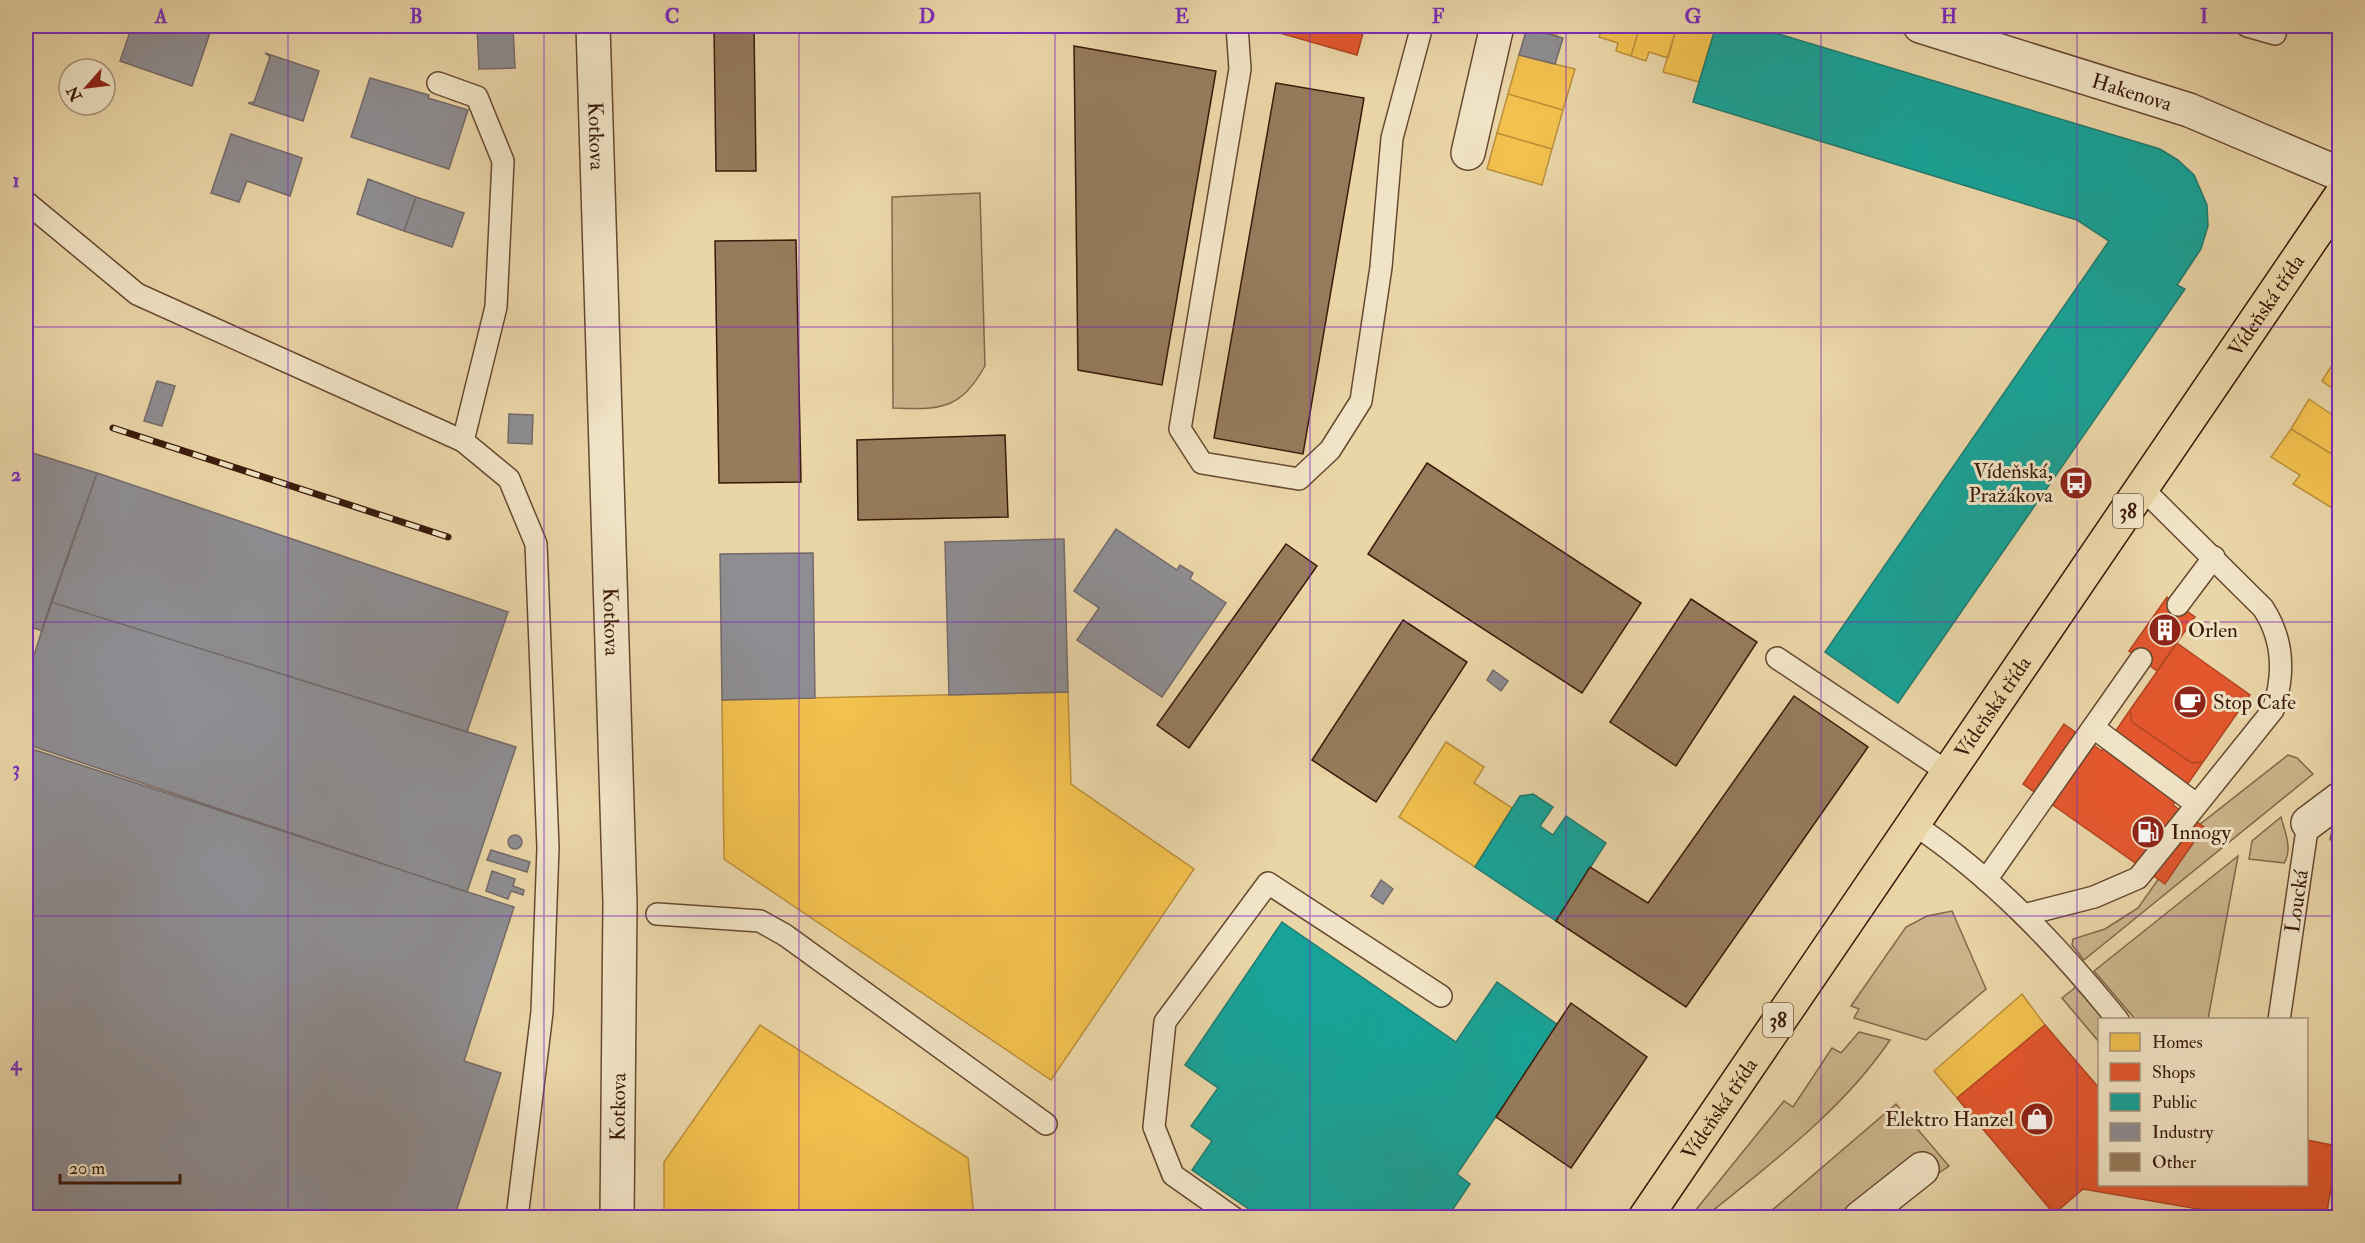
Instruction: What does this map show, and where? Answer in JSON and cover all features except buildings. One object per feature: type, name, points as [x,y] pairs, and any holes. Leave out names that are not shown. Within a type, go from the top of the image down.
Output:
[{"type":"main road","name":"Vídeňská třída","points":[[1645,1218],[2340,197]]},
{"type":"street","name":"Kotkova","points":[[593,26],[620,903],[617,1218]]},
{"type":"street","points":[[1468,153],[1497,26]]},
{"type":"street","name":"Hakenova","points":[[1920,26],[2189,110],[2340,174]]},
{"type":"street","name":"Loucká","points":[[2308,823],[2340,799]]},
{"type":"street","points":[[1860,1218],[1922,1169]]},
{"type":"lane","points":[[1237,26],[1240,69],[1180,429],[1202,463],[1299,479],[1330,450],[1361,401],[1381,267],[1392,138],[1422,26]]},
{"type":"lane","points":[[2247,26],[2275,34],[2277,26]]},
{"type":"lane","points":[[438,83],[477,97],[502,161],[496,307],[463,441]]},
{"type":"lane","points":[[26,202],[137,294],[463,441],[509,479],[536,544],[548,848],[542,1012],[517,1218]]},
{"type":"lane","points":[[2024,915],[2094,897],[2138,878],[2272,710],[2281,684],[2282,666],[2272,621],[2251,593],[2143,489]]},
{"type":"lane","points":[[2178,605],[2214,557]]},
{"type":"lane","points":[[1778,658],[1949,773]]},
{"type":"lane","points":[[1986,880],[2140,659]]},
{"type":"lane","points":[[2094,728],[2196,804]]},
{"type":"lane","points":[[1912,823],[1953,850],[2024,915],[2080,973],[2116,1018]]},
{"type":"lane","name":"Loucká","points":[[2279,1018],[2308,823]]},
{"type":"lane","points":[[1234,1218],[1173,1175],[1154,1127],[1165,1022],[1268,883],[1441,996]]},
{"type":"lane","points":[[657,914],[760,921],[785,935],[1046,1124]]},
{"type":"shaded area","points":[[980,193],[985,366],[967,391],[947,404],[924,408],[893,408],[892,197]]},
{"type":"shaded area","points":[[2288,755],[2297,758],[2313,774],[2084,960],[2072,945],[2073,939],[2105,929],[2138,908],[2162,874],[2168,878],[2192,845],[2194,829]]},
{"type":"shaded area","points":[[2281,817],[2288,847],[2284,863],[2249,859],[2252,841]]},
{"type":"shaded area","points":[[2339,825],[2339,849],[2330,839],[2332,831]]},
{"type":"shaded area","points":[[2238,856],[2208,1018],[2134,1018],[2094,971]]},
{"type":"shaded area","points":[[1952,911],[1986,989],[1926,1040],[1854,1018],[1859,1009],[1851,1006],[1906,927],[1927,916]]},
{"type":"shaded area","points":[[2076,987],[2103,1018],[2098,1018],[2098,1041],[2062,998]]},
{"type":"shaded area","points":[[1859,1032],[1890,1040],[1850,1090],[1804,1135],[1705,1217],[1690,1217],[1784,1101],[1793,1107],[1832,1048],[1841,1053]]},
{"type":"shaded area","points":[[1896,1104],[1949,1166],[1934,1176],[1919,1158],[1842,1217],[1763,1218]]},
{"type":"railway","points":[[113,428],[448,537]]},
{"type":"place","name":"Vídeňská, Pražákova","points":[[2076,483]]},
{"type":"place","name":"Orlen","points":[[2165,630]]},
{"type":"place","name":"Stop Cafe","points":[[2190,702]]},
{"type":"place","name":"Innogy","points":[[2148,832]]},
{"type":"place","name":"Elektro Hanzel","points":[[2037,1119]]}]
